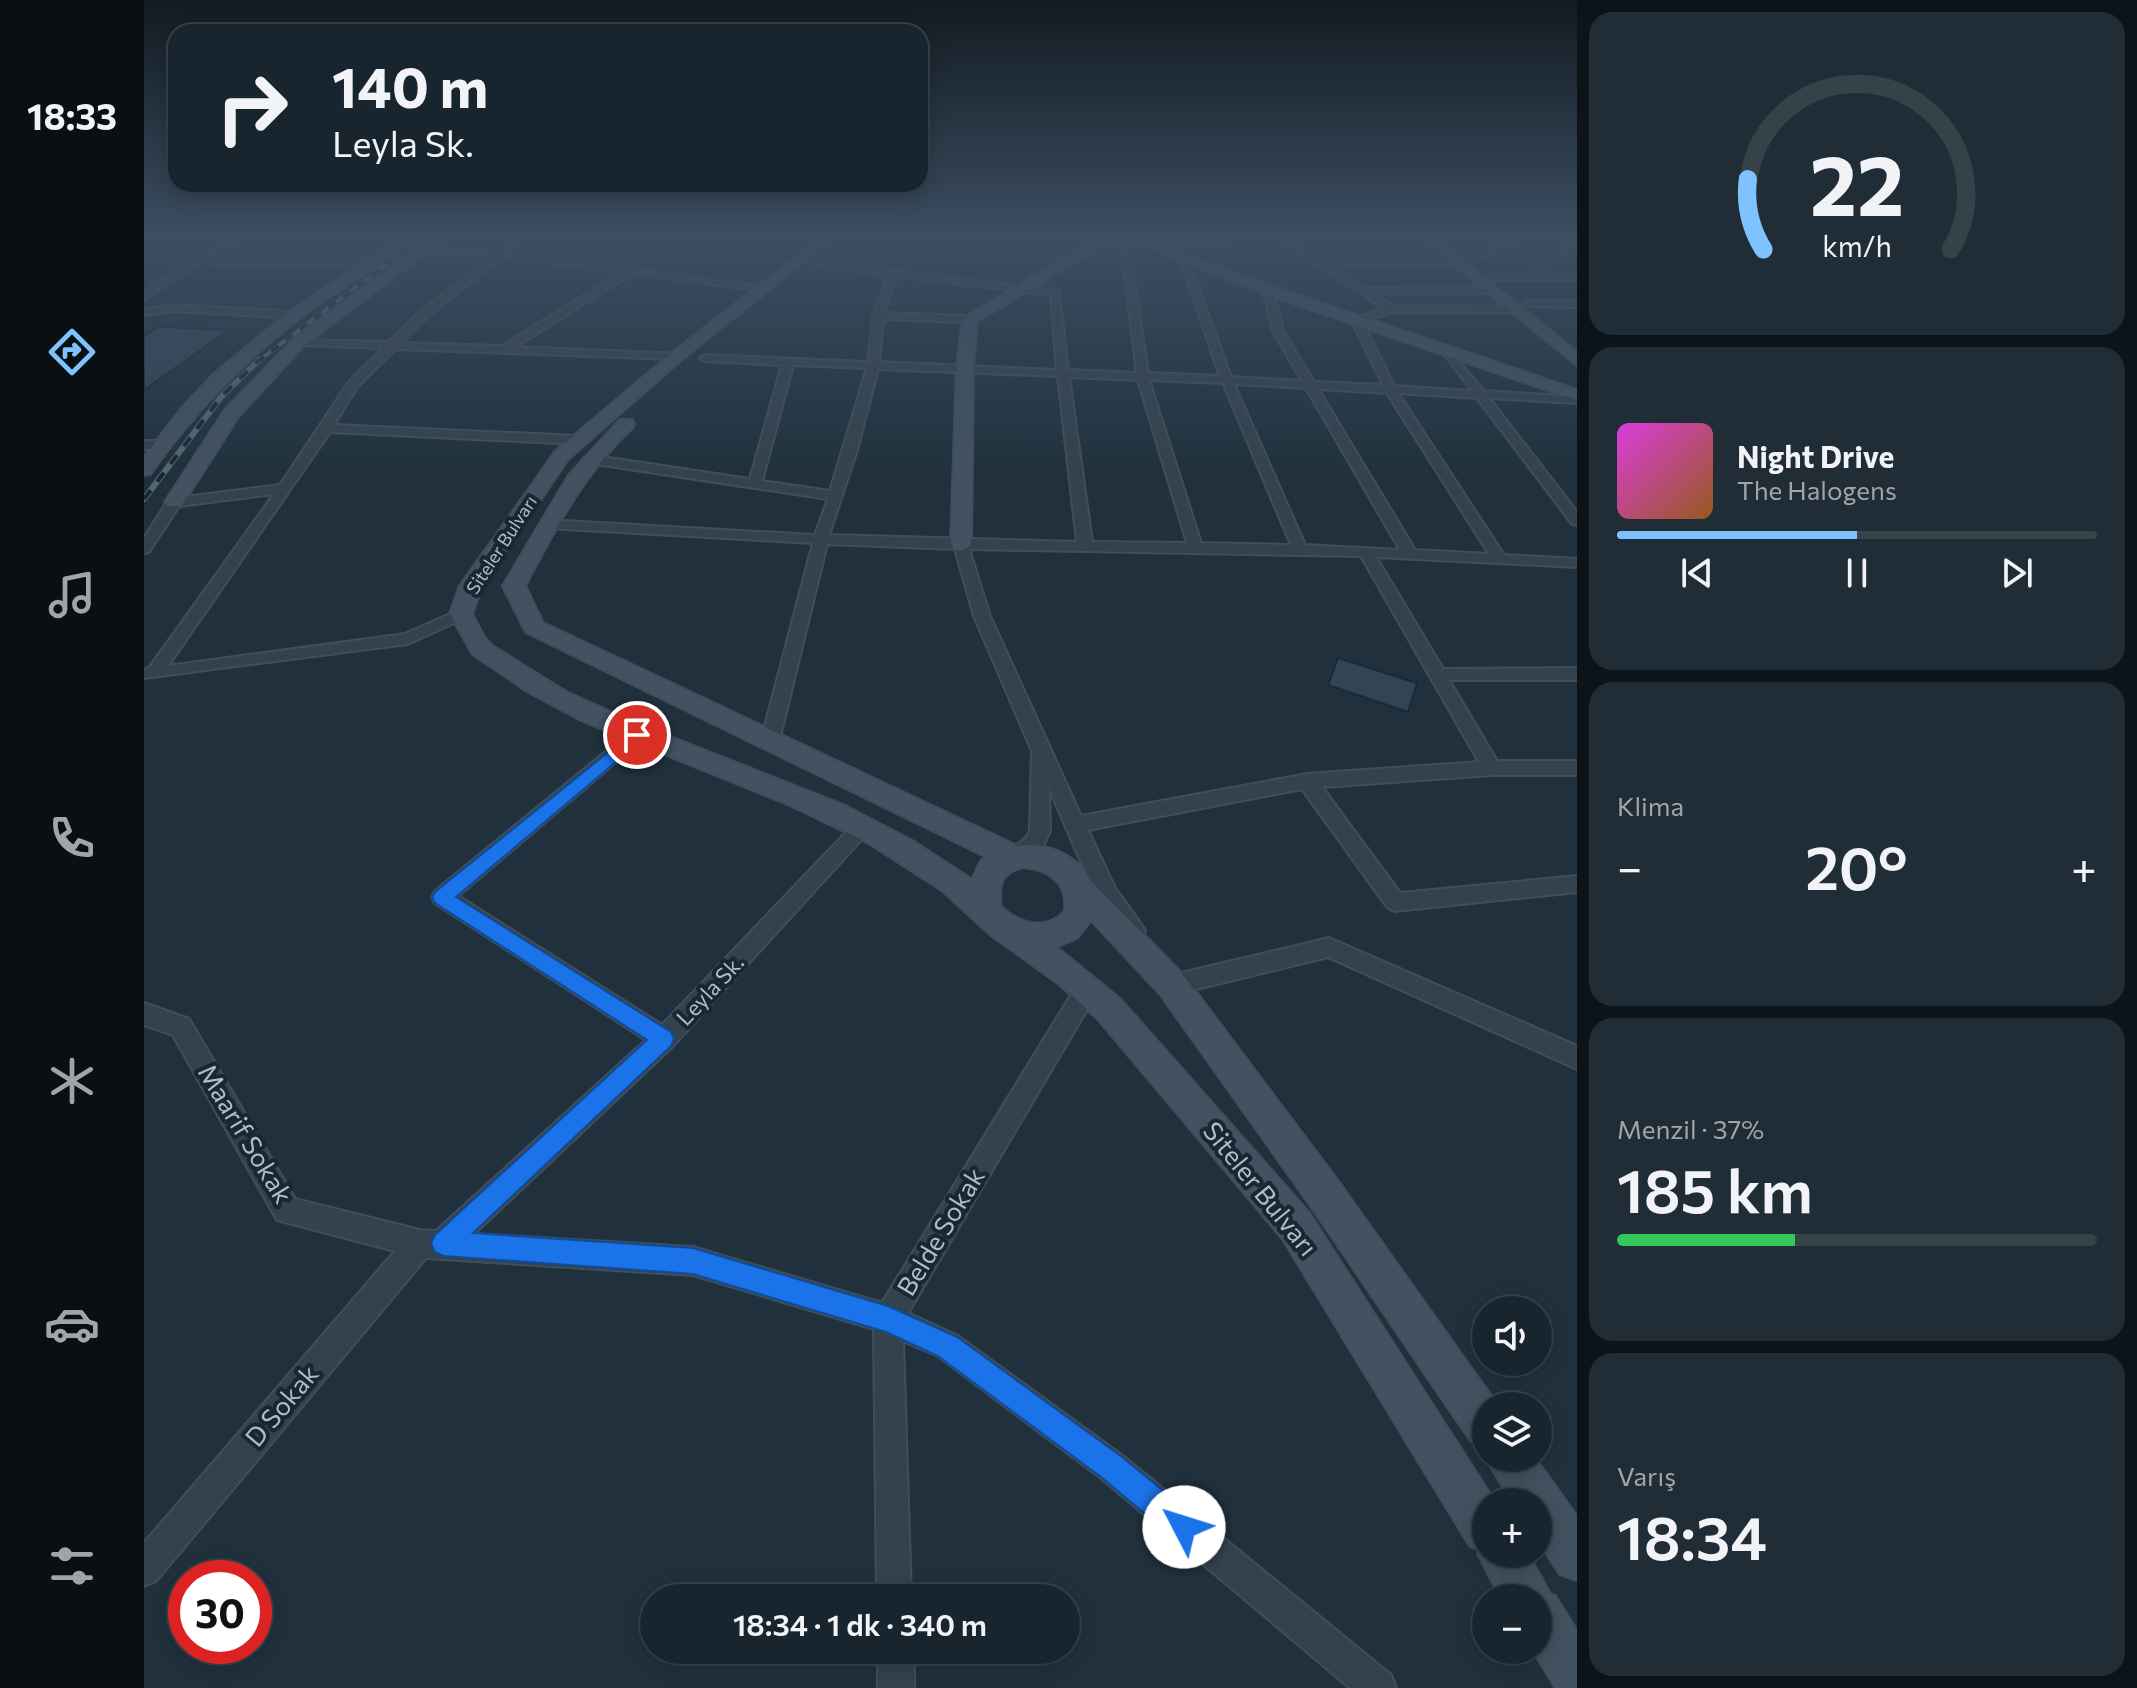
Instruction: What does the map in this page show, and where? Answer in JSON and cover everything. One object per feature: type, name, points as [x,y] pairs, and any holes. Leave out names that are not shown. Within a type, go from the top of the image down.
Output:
[{"type":"main road","points":[[144,470],[215,381],[293,317]]},
{"type":"main road","points":[[174,502],[231,414],[299,342],[333,317]]},
{"type":"main road","name":"Siteler Bulvarı","points":[[727,317],[677,356],[583,449],[514,586],[534,627],[1013,857]]},
{"type":"main road","name":"Siteler Bulvarı","points":[[754,317],[602,443],[562,455],[471,586],[461,614],[478,645],[540,691],[637,735],[863,827],[926,861],[1087,989],[1109,1009],[1296,1226],[1472,1508]]},
{"type":"main road","points":[[961,545],[965,370],[970,319],[974,317]]},
{"type":"main road","points":[[1345,317],[1574,398]]},
{"type":"main road","points":[[1531,317],[1577,360]]},
{"type":"main road","points":[[1536,317],[1577,344]]},
{"type":"main road","points":[[1013,857],[1037,857],[1059,865],[1071,875],[1079,888],[1082,901],[1079,914],[1071,926],[1059,934],[1034,937],[998,920],[982,896],[983,882],[989,871],[1013,857]]},
{"type":"main road","name":"Siteler Bulvarı","points":[[1079,888],[1172,985],[1324,1193],[1472,1406]]},
{"type":"main road","points":[[1518,1472],[1577,1557]]},
{"type":"main road","points":[[1552,1636],[1577,1676]]},
{"type":"street","points":[[149,673],[284,489],[352,385],[421,317]]},
{"type":"street","points":[[506,348],[554,317]]},
{"type":"street","points":[[770,741],[821,539],[873,366],[878,317]]},
{"type":"street","points":[[902,317],[970,319]]},
{"type":"street","points":[[1058,317],[1085,546]]},
{"type":"street","points":[[1130,317],[1143,378],[1195,547]]},
{"type":"street","points":[[1205,317],[1227,380],[1300,549]]},
{"type":"street","points":[[1275,317],[1278,331],[1410,554]]},
{"type":"street","points":[[1369,317],[1357,321],[1390,389],[1499,559]]},
{"type":"street","points":[[299,342],[677,356]]},
{"type":"street","points":[[1448,352],[1577,521]]},
{"type":"street","points":[[705,358],[1574,398],[1577,410]]},
{"type":"street","points":[[755,484],[788,363]]},
{"type":"street","points":[[326,428],[583,449],[755,484],[835,496]]},
{"type":"street","points":[[144,445],[162,445]]},
{"type":"street","points":[[144,549],[174,502],[284,489]]},
{"type":"street","points":[[547,524],[961,545],[1300,549],[1570,562],[1577,581]]},
{"type":"street","points":[[961,545],[982,616],[1073,825],[1107,893],[1172,985],[1329,947],[1577,1058]]},
{"type":"street","points":[[1366,552],[1492,768]]},
{"type":"street","points":[[149,673],[408,639],[461,614]]},
{"type":"street","points":[[1438,675],[1577,674]]},
{"type":"street","points":[[637,735],[442,897],[664,1039]]},
{"type":"street","points":[[1013,857],[1033,847],[1040,831],[1039,747]]},
{"type":"street","points":[[1073,825],[1307,781],[1492,768],[1577,768]]},
{"type":"street","points":[[1307,781],[1395,902],[1577,884]]},
{"type":"street","name":"Leyla Sk.","points":[[432,1244],[664,1039],[863,827]]},
{"type":"street","name":"Belde Sokak","points":[[894,1584],[888,1319],[1087,989]]},
{"type":"street","name":"Maarif Sokak","points":[[144,1014],[181,1027],[287,1210],[432,1244],[693,1261],[888,1319],[948,1346],[1112,1467],[1378,1688]]},
{"type":"street","name":"D Sokak","points":[[144,1569],[432,1244]]},
{"type":"street","points":[[896,1664],[896,1688]]},
{"type":"building","points":[[158,327],[229,330],[144,390],[144,336]]},
{"type":"building","points":[[1338,658],[1417,683],[1408,712],[1328,685]]},
{"type":"railway","points":[[257,362],[317,317]]},
{"type":"railway","points":[[144,499],[221,397],[259,360]]},
{"type":"route","points":[[637,735],[442,897],[664,1039],[444,1243],[693,1261],[888,1319],[948,1346],[1112,1467],[1184,1527]]}]
